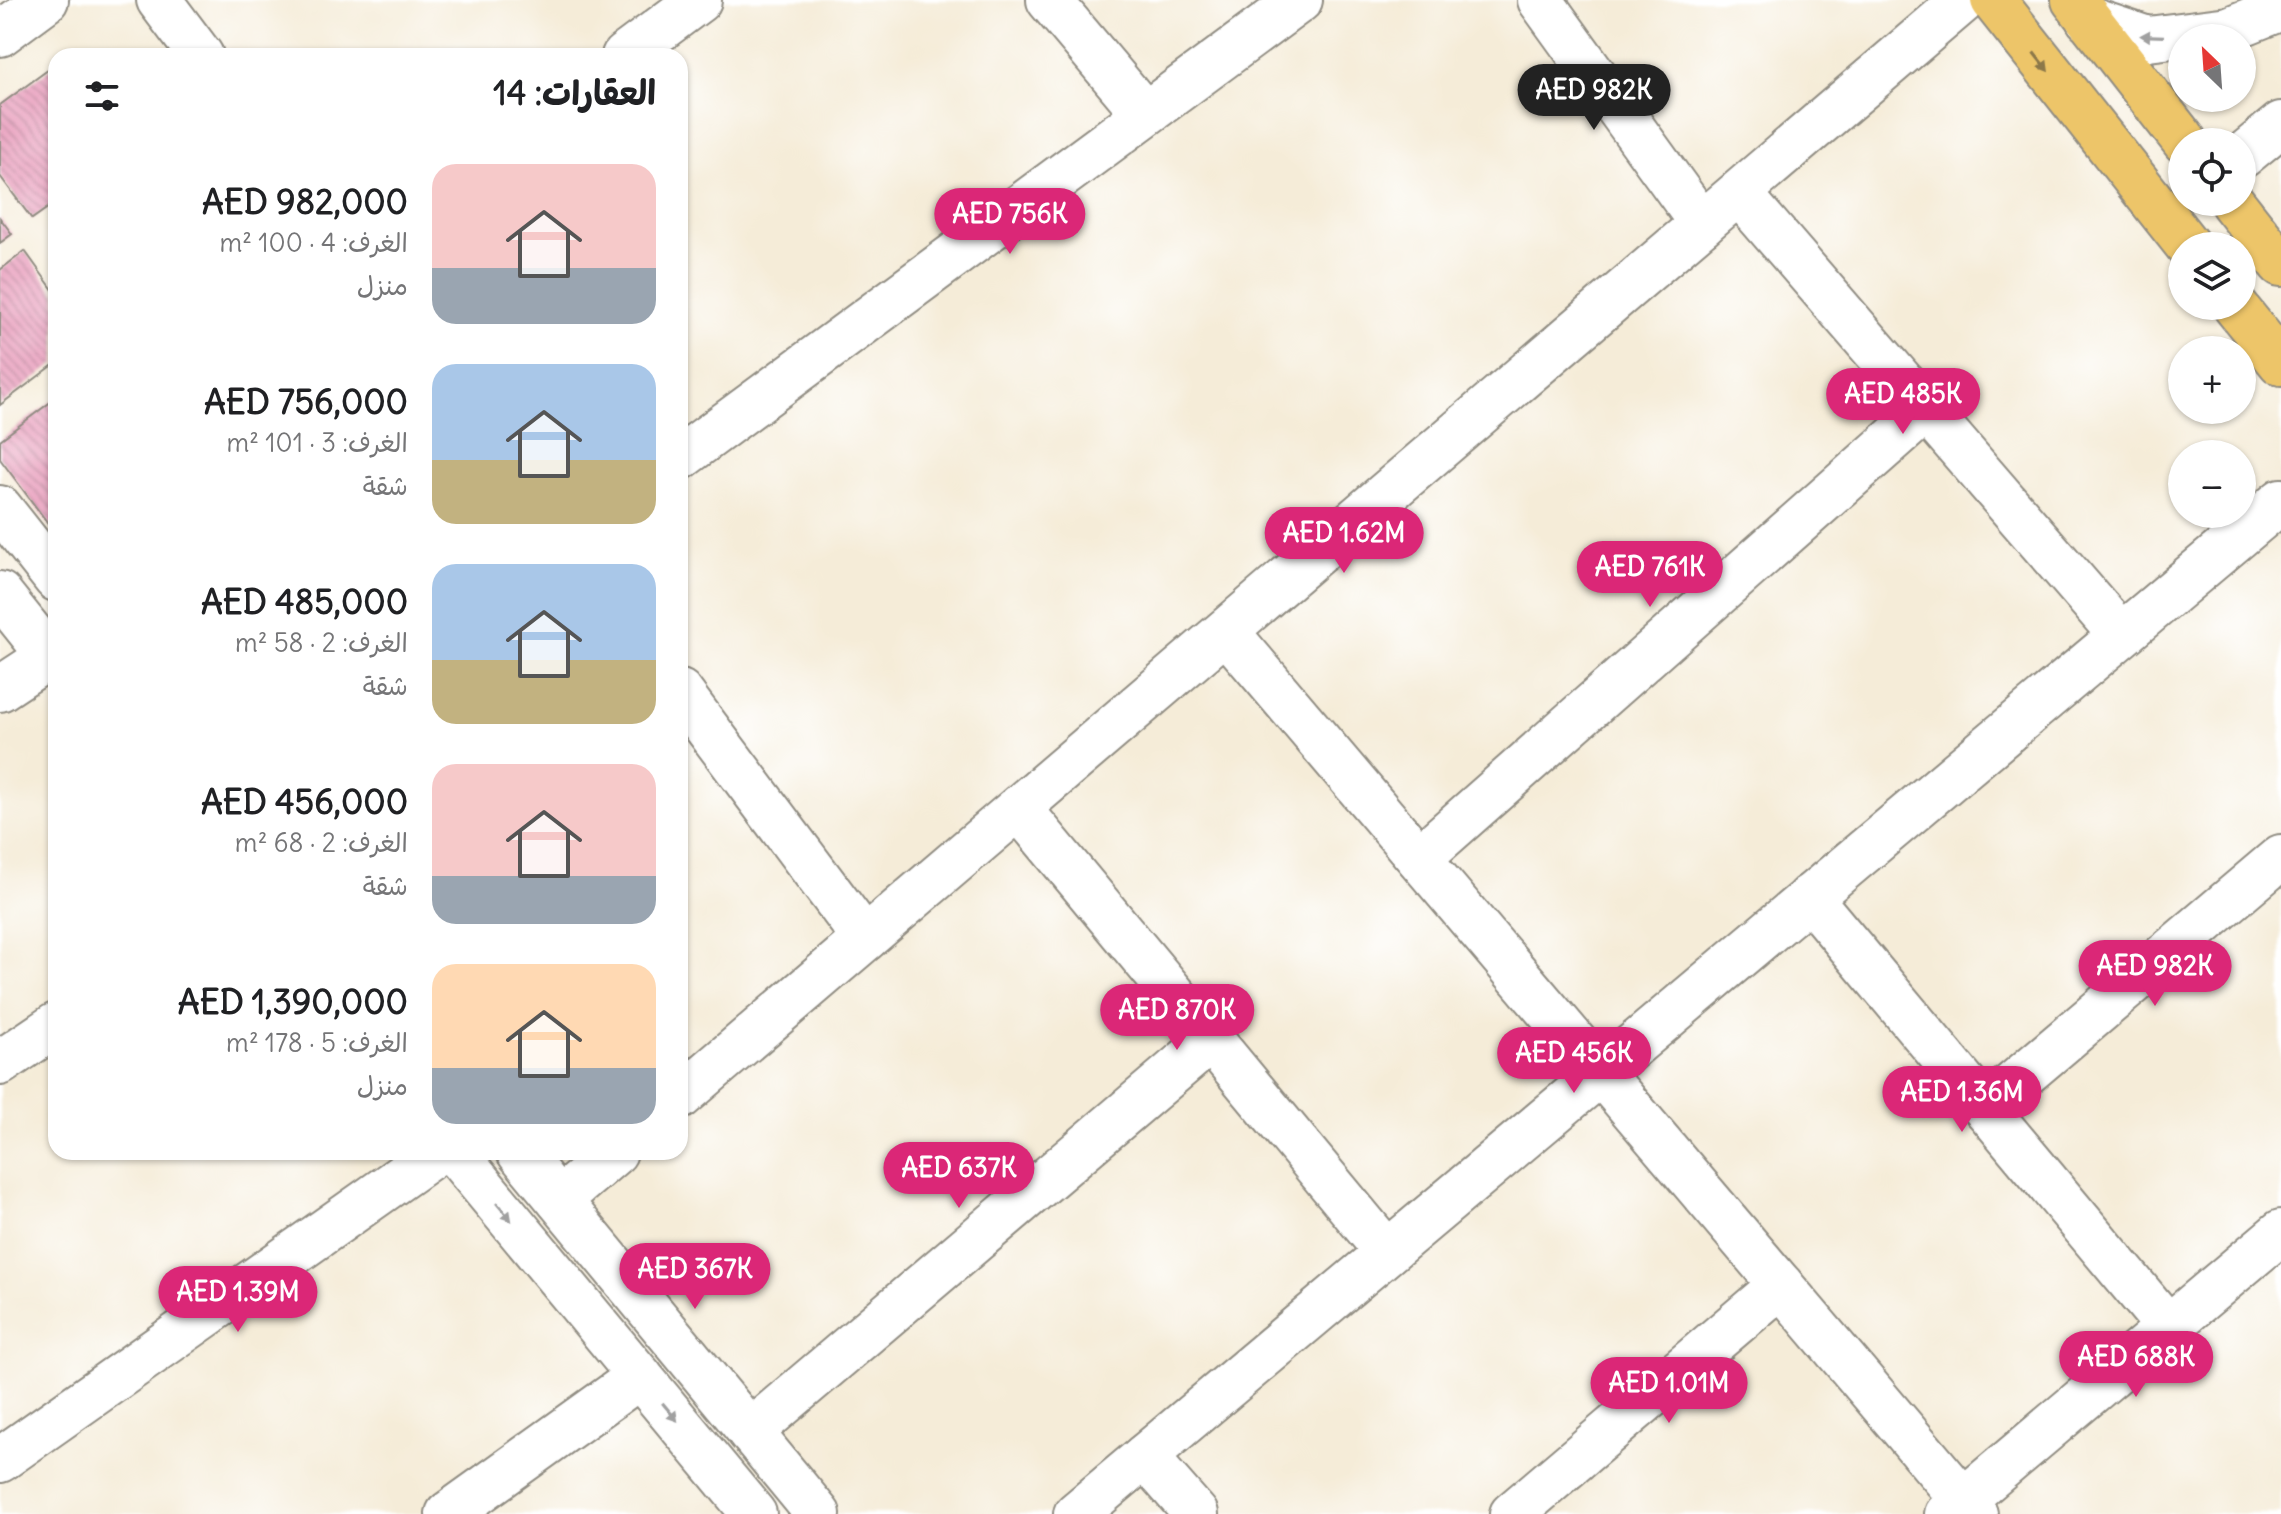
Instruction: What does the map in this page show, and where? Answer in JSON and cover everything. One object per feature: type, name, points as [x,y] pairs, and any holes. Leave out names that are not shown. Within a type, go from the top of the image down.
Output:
[{"type":"main road","points":[[1993,0],[2177,232]]},
{"type":"main road","points":[[2081,10],[2174,128]]},
{"type":"main road","points":[[2243,216],[2281,264]]},
{"type":"main road","points":[[2246,320],[2281,363]]},
{"type":"street","points":[[0,34],[46,0]]},
{"type":"street","points":[[159,0],[195,48]]},
{"type":"street","points":[[635,48],[699,0]]},
{"type":"street","points":[[1049,0],[1145,114]]},
{"type":"street","points":[[688,452],[1300,0]]},
{"type":"street","points":[[1540,0],[1702,224]]},
{"type":"street","points":[[688,1090],[1964,0]]},
{"type":"street","points":[[2081,10],[2148,39],[2229,29],[2281,8]]},
{"type":"street","points":[[2256,145],[2281,124]]},
{"type":"street","points":[[1739,193],[2120,634]]},
{"type":"street","points":[[1419,858],[1926,410]]},
{"type":"street","points":[[1076,1514],[2281,501]]},
{"type":"street","points":[[0,508],[48,569]]},
{"type":"street","points":[[0,594],[48,654]]},
{"type":"street","points":[[1226,631],[1781,1285],[1962,1509],[2281,1232]]},
{"type":"street","points":[[0,689],[48,663]]},
{"type":"street","points":[[688,703],[865,939]]},
{"type":"street","points":[[1019,808],[1387,1252]]},
{"type":"street","points":[[1985,1108],[2281,857]]},
{"type":"street","points":[[1809,897],[2168,1327]]},
{"type":"street","points":[[0,1063],[48,1030]]},
{"type":"street","points":[[750,1432],[1211,1040]]},
{"type":"street","points":[[0,1460],[426,1160]]},
{"type":"street","points":[[461,1160],[754,1514]]},
{"type":"street","points":[[526,1160],[818,1514]]},
{"type":"street","points":[[559,1200],[606,1160]]},
{"type":"street","points":[[1512,1514],[1781,1285]]},
{"type":"street","points":[[448,1514],[640,1376]]},
{"type":"street","points":[[1145,1456],[1196,1514]]},
{"type":"building","points":[[48,70],[48,208],[32,219],[0,176],[0,105]]},
{"type":"building","points":[[0,218],[12,234],[0,243]]},
{"type":"building","points":[[25,251],[48,283],[48,369],[0,405],[0,270]]},
{"type":"building","points":[[48,404],[48,523],[0,459],[0,440]]}]
